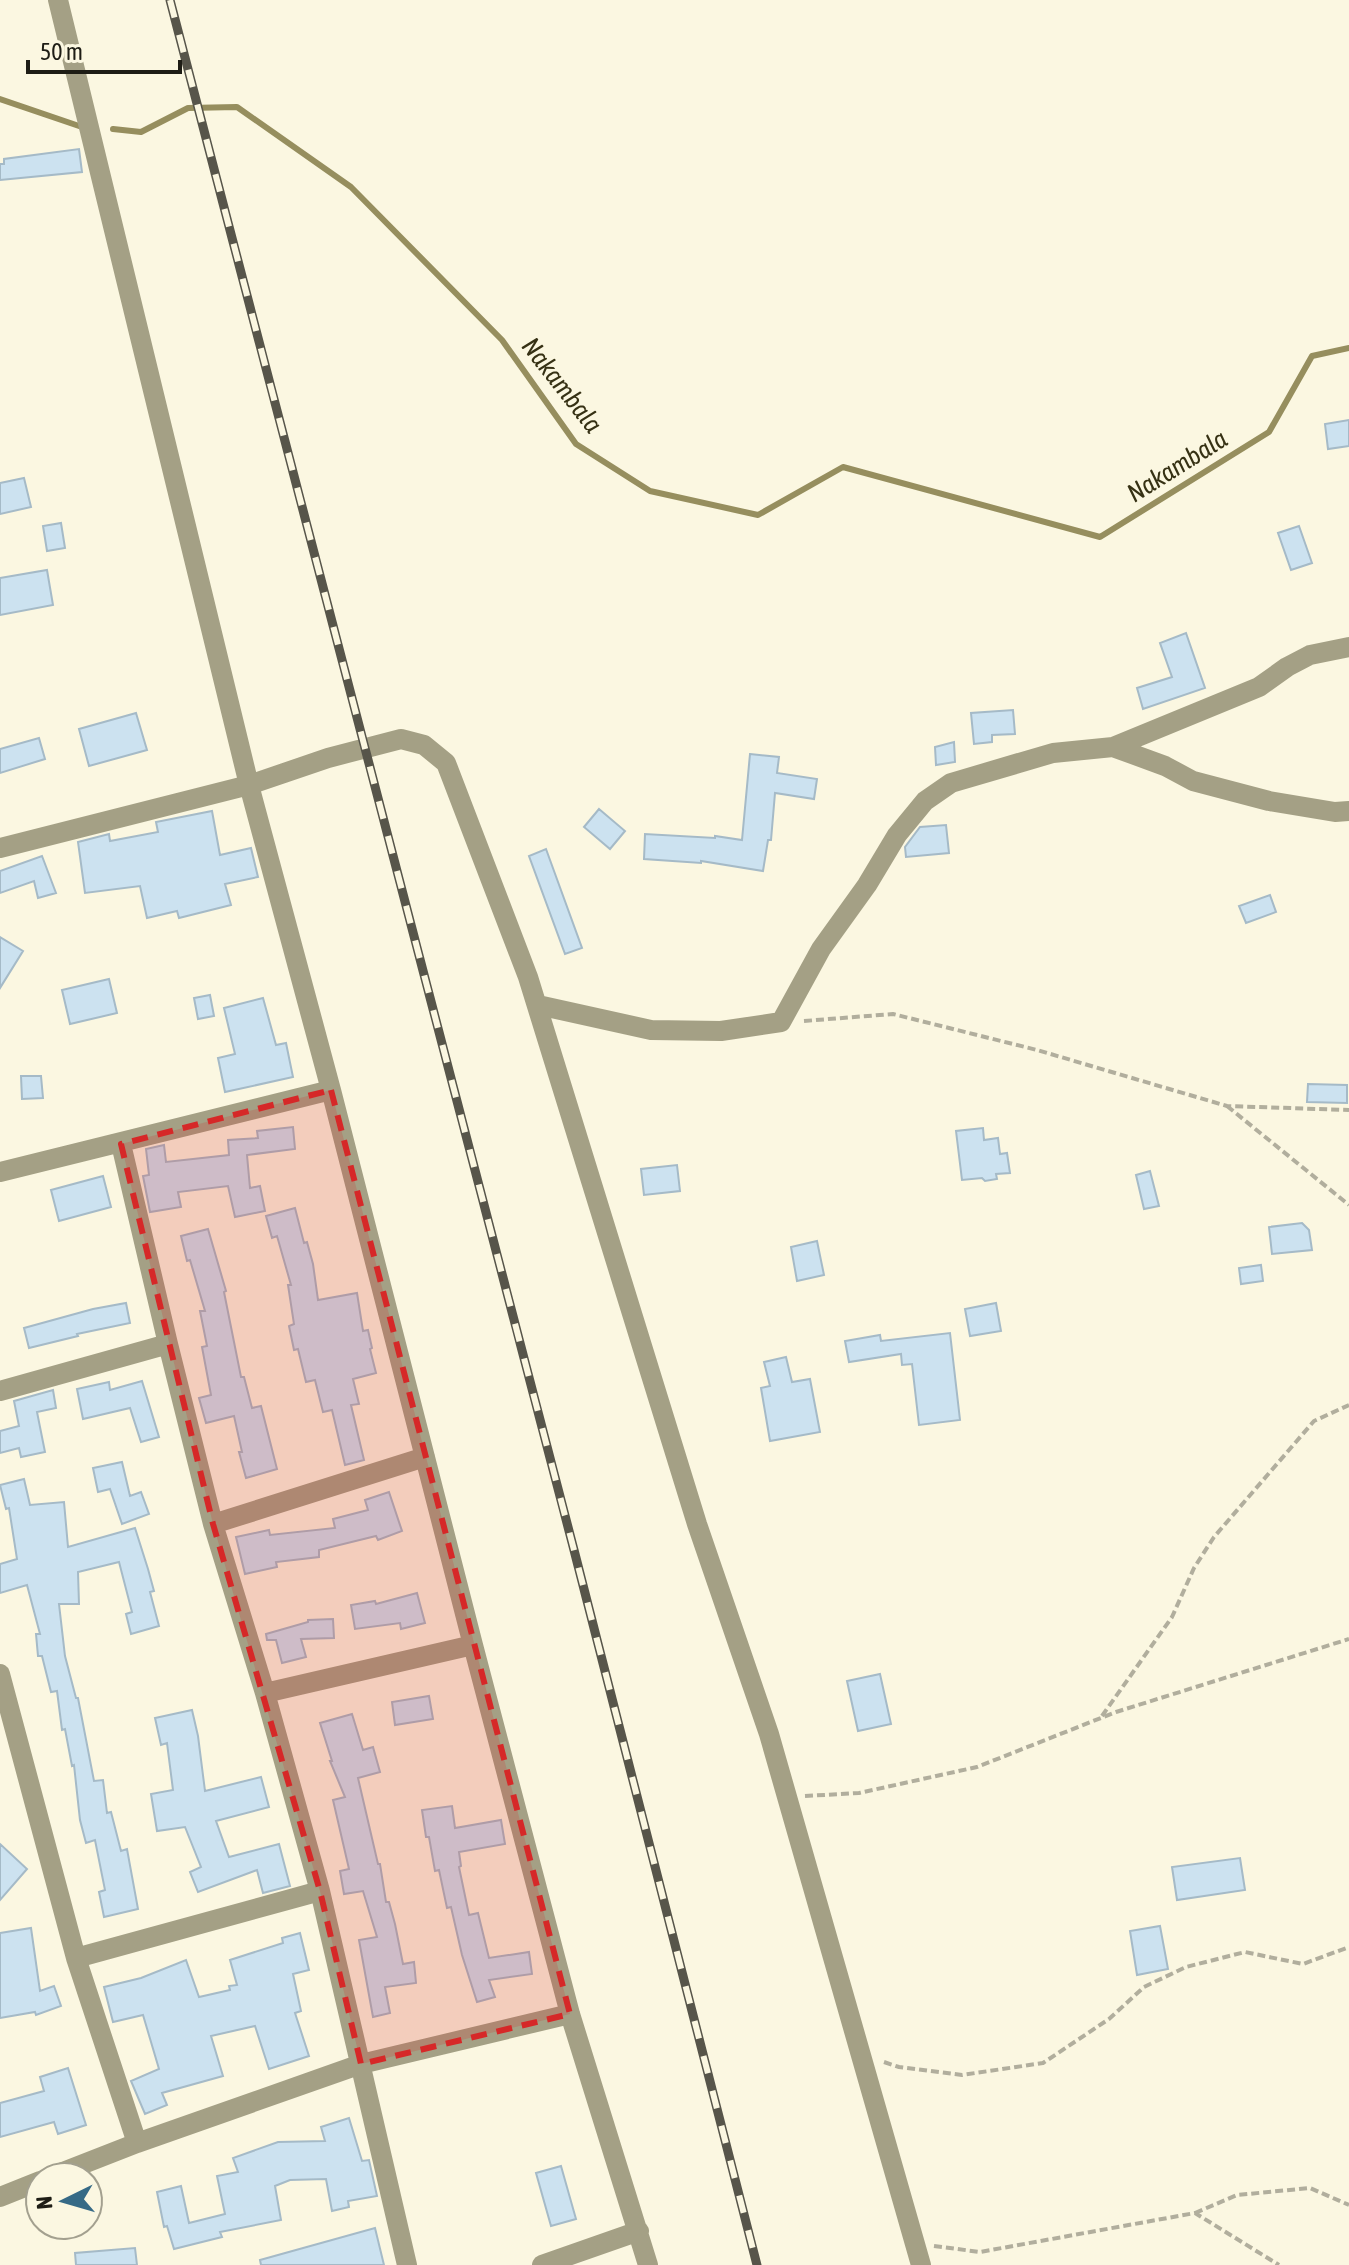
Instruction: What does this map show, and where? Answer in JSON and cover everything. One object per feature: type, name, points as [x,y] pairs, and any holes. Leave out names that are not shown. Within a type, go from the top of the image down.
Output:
[{"type":"street","points":[[58,0],[249,785],[331,1090],[473,1645],[570,2014],[648,2265]]},
{"type":"street","points":[[538,1005],[651,1030],[721,1031],[781,1022],[821,949],[867,885],[897,835],[925,801],[951,783],[1053,753],[1113,747],[1259,687],[1310,655],[1349,647]]},
{"type":"street","points":[[0,848],[249,785],[328,758],[401,739],[424,745],[446,763],[538,1005],[697,1524],[769,1734],[921,2265]]},
{"type":"street","points":[[1113,747],[1165,766],[1193,781],[1269,801],[1335,812],[1349,811]]},
{"type":"street","points":[[0,1172],[331,1090]]},
{"type":"street","points":[[121,1144],[213,1524],[265,1693],[320,1891],[407,2265]]},
{"type":"street","points":[[0,1391],[168,1344]]},
{"type":"street","points":[[213,1524],[425,1457]]},
{"type":"street","points":[[265,1693],[473,1645]]},
{"type":"street","points":[[1,1681],[76,1958],[137,2143]]},
{"type":"street","points":[[76,1958],[320,1891]]},
{"type":"street","points":[[91,2161],[361,2064],[570,2014]]},
{"type":"street","points":[[0,2197],[24,2187]]},
{"type":"street","points":[[542,2265],[639,2231]]},
{"type":"path","points":[[781,1022],[893,1014],[1037,1050],[1227,1106],[1349,1110]]},
{"type":"path","points":[[1227,1106],[1349,1205]]},
{"type":"path","points":[[1101,1718],[1172,1617],[1194,1568],[1214,1537],[1314,1421],[1349,1405]]},
{"type":"path","points":[[786,1797],[859,1793],[977,1767],[1101,1718],[1349,1639]]},
{"type":"path","points":[[859,2054],[899,2067],[962,2075],[1043,2063],[1109,2019],[1144,1987],[1186,1967],[1245,1952],[1303,1964],[1349,1947]]},
{"type":"path","points":[[916,2244],[980,2252],[1195,2213],[1237,2195],[1310,2188],[1349,2205]]},
{"type":"path","points":[[1195,2213],[1279,2265]]},
{"type":"highlighted area","points":[[331,1090],[570,2014],[361,2064],[320,1891],[213,1524],[121,1144]]},
{"type":"building","points":[[79,149],[82,172],[0,180],[0,164],[4,164],[4,159]]},
{"type":"building","points":[[1349,420],[1349,446],[1328,449],[1325,424]]},
{"type":"building","points":[[24,478],[31,507],[0,514],[0,483]]},
{"type":"building","points":[[61,523],[65,548],[47,551],[43,526]]},
{"type":"building","points":[[1299,526],[1312,563],[1291,570],[1278,533]]},
{"type":"building","points":[[47,570],[53,605],[0,615],[0,578]]},
{"type":"building","points":[[1186,633],[1205,688],[1143,709],[1137,688],[1172,677],[1160,643]]},
{"type":"building","points":[[1013,710],[1015,734],[992,735],[992,742],[974,744],[971,713]]},
{"type":"building","points":[[136,713],[147,750],[89,766],[79,729]]},
{"type":"building","points":[[39,738],[45,759],[0,773],[0,749]]},
{"type":"building","points":[[954,742],[955,762],[936,765],[935,747]]},
{"type":"building","points":[[750,754],[779,757],[777,773],[817,779],[814,799],[775,793],[771,840],[768,840],[763,871],[701,861],[644,859],[645,834],[742,840]]},
{"type":"building","points":[[599,809],[625,831],[610,849],[584,827]]},
{"type":"building","points":[[212,811],[220,855],[251,848],[258,877],[225,884],[231,905],[179,918],[177,911],[147,918],[140,886],[85,893],[78,842],[109,834],[110,841],[158,832],[156,822]]},
{"type":"building","points":[[946,825],[949,853],[906,857],[905,847],[920,827]]},
{"type":"building","points":[[546,849],[582,948],[565,954],[529,856]]},
{"type":"building","points":[[42,856],[56,893],[38,898],[34,881],[0,893],[0,871]]},
{"type":"building","points":[[1270,895],[1276,912],[1246,923],[1239,906]]},
{"type":"building","points":[[0,937],[23,951],[0,988]]},
{"type":"building","points":[[109,979],[117,1013],[70,1024],[62,990]]},
{"type":"building","points":[[210,995],[214,1016],[198,1019],[194,998]]},
{"type":"building","points":[[263,998],[276,1045],[286,1043],[293,1077],[225,1092],[218,1058],[235,1054],[224,1008]]},
{"type":"building","points":[[21,1076],[41,1076],[43,1098],[22,1099]]},
{"type":"building","points":[[1308,1084],[1347,1085],[1347,1103],[1307,1102]]},
{"type":"building","points":[[293,1127],[295,1149],[247,1155],[250,1188],[260,1186],[265,1211],[235,1217],[228,1186],[178,1192],[181,1207],[150,1212],[143,1176],[149,1175],[146,1149],[164,1145],[166,1162],[229,1155],[228,1140],[258,1138],[257,1131]]},
{"type":"building","points":[[983,1128],[984,1140],[998,1138],[1000,1154],[1007,1153],[1010,1173],[996,1174],[997,1179],[985,1181],[982,1178],[962,1180],[956,1131]]},
{"type":"building","points":[[677,1165],[680,1191],[644,1195],[641,1169]]},
{"type":"building","points":[[1150,1171],[1159,1206],[1144,1209],[1136,1175]]},
{"type":"building","points":[[103,1176],[111,1207],[59,1221],[51,1190]]},
{"type":"building","points":[[295,1208],[313,1264],[318,1300],[357,1293],[363,1331],[368,1330],[372,1348],[376,1373],[353,1379],[359,1404],[351,1405],[364,1460],[345,1465],[332,1410],[323,1412],[315,1380],[306,1382],[298,1349],[294,1350],[289,1326],[294,1324],[288,1285],[291,1285],[277,1236],[272,1238],[266,1216]]},
{"type":"building","points":[[1302,1223],[1309,1230],[1312,1250],[1272,1254],[1269,1227]]},
{"type":"building","points":[[208,1229],[226,1291],[241,1377],[244,1377],[252,1408],[261,1406],[277,1469],[246,1478],[234,1416],[206,1423],[199,1398],[211,1395],[202,1347],[207,1346],[200,1311],[205,1311],[181,1236]]},
{"type":"building","points":[[817,1241],[824,1275],[797,1281],[791,1247]]},
{"type":"building","points":[[1261,1265],[1263,1281],[1241,1284],[1239,1268]]},
{"type":"building","points":[[126,1303],[130,1323],[29,1348],[24,1328]]},
{"type":"building","points":[[996,1303],[1001,1331],[970,1336],[965,1309]]},
{"type":"building","points":[[950,1333],[960,1420],[919,1425],[912,1364],[902,1365],[901,1354],[849,1362],[845,1341],[880,1335],[881,1341]]},
{"type":"building","points":[[786,1357],[792,1382],[810,1379],[820,1432],[770,1441],[761,1388],[770,1386],[764,1362]]},
{"type":"building","points":[[142,1381],[159,1437],[141,1442],[130,1408],[83,1419],[77,1389],[109,1382],[110,1390]]},
{"type":"building","points":[[53,1390],[56,1408],[37,1412],[45,1452],[21,1457],[19,1448],[0,1453],[0,1431],[19,1426],[14,1401]]},
{"type":"building","points":[[122,1462],[130,1496],[141,1492],[149,1514],[122,1524],[110,1489],[98,1492],[93,1468]]},
{"type":"building","points":[[24,1479],[30,1505],[64,1502],[68,1547],[135,1528],[154,1591],[150,1592],[159,1626],[131,1634],[126,1614],[132,1612],[119,1562],[78,1572],[79,1604],[59,1604],[65,1656],[78,1698],[94,1781],[103,1780],[107,1813],[111,1812],[121,1851],[127,1849],[138,1909],[104,1917],[99,1892],[105,1890],[95,1840],[86,1843],[80,1820],[74,1765],[65,1729],[62,1730],[57,1691],[51,1692],[42,1656],[38,1656],[36,1634],[40,1634],[27,1585],[0,1593],[0,1564],[17,1559],[9,1508],[6,1509],[0,1485]]},
{"type":"building","points":[[389,1492],[402,1531],[378,1540],[376,1536],[319,1550],[319,1557],[276,1562],[277,1567],[245,1574],[236,1537],[269,1530],[270,1535],[335,1528],[333,1519],[368,1510],[365,1500]]},
{"type":"building","points":[[417,1593],[425,1623],[401,1629],[400,1623],[355,1629],[351,1605],[375,1601],[376,1604]]},
{"type":"building","points":[[333,1619],[334,1638],[301,1639],[306,1657],[282,1663],[276,1640],[267,1640],[266,1634],[308,1620]]},
{"type":"building","points":[[880,1674],[891,1724],[858,1731],[847,1681]]},
{"type":"building","points":[[429,1696],[433,1719],[395,1725],[392,1702]]},
{"type":"building","points":[[192,1710],[205,1791],[261,1777],[269,1807],[216,1821],[229,1857],[279,1844],[290,1886],[263,1893],[257,1870],[198,1892],[190,1872],[201,1867],[185,1827],[157,1831],[151,1794],[173,1790],[167,1743],[161,1745],[155,1718]]},
{"type":"building","points":[[352,1714],[363,1750],[373,1747],[380,1772],[358,1778],[403,1964],[414,1962],[416,1983],[385,1987],[390,2013],[373,2017],[359,1940],[377,1937],[363,1891],[344,1894],[340,1871],[349,1869],[333,1800],[345,1797],[330,1761],[320,1723]]},
{"type":"building","points":[[452,1806],[455,1828],[501,1820],[505,1844],[459,1852],[459,1867],[469,1915],[478,1913],[489,1958],[529,1952],[532,1974],[489,1980],[495,1997],[477,2002],[451,1907],[447,1908],[439,1870],[435,1871],[422,1810]]},
{"type":"building","points":[[0,1844],[27,1869],[0,1900]]},
{"type":"building","points":[[1240,1858],[1245,1890],[1177,1900],[1172,1867]]},
{"type":"building","points":[[1160,1926],[1168,1969],[1137,1975],[1130,1931]]},
{"type":"building","points":[[31,1928],[40,1991],[54,1986],[61,2006],[36,2015],[35,2012],[0,2018],[0,1933]]},
{"type":"building","points":[[300,1933],[309,1970],[293,1974],[301,2011],[295,2013],[309,2056],[269,2069],[255,2026],[211,2036],[223,2076],[162,2093],[167,2105],[145,2114],[131,2081],[159,2069],[143,2015],[113,2022],[104,1987],[141,1978],[186,1960],[199,1997],[230,1990],[229,1986],[237,1985],[230,1960],[283,1943],[282,1938]]},
{"type":"building","points":[[68,2068],[86,2125],[58,2134],[54,2122],[0,2137],[0,2103],[44,2091],[40,2077]]},
{"type":"building","points":[[349,2118],[362,2161],[369,2160],[377,2196],[348,2201],[349,2207],[332,2211],[326,2179],[290,2180],[275,2186],[281,2220],[220,2232],[222,2237],[174,2249],[167,2226],[164,2227],[157,2192],[181,2186],[189,2223],[225,2214],[217,2176],[238,2172],[233,2158],[278,2142],[325,2141],[321,2127]]},
{"type":"building","points":[[561,2166],[576,2219],[551,2226],[536,2173]]},
{"type":"building","points":[[375,2228],[384,2265],[261,2265],[260,2260]]},
{"type":"building","points":[[135,2248],[137,2265],[76,2265],[75,2253]]},
{"type":"waterway","name":"Nakambala","points":[[0,99],[82,127]]},
{"type":"waterway","name":"Nakambala","points":[[113,129],[141,132],[188,108],[237,107],[351,187],[502,340],[576,444],[650,491],[758,515],[843,467],[1100,537],[1269,432],[1312,356],[1349,348]]},
{"type":"railway","points":[[170,0],[757,2265]]}]
